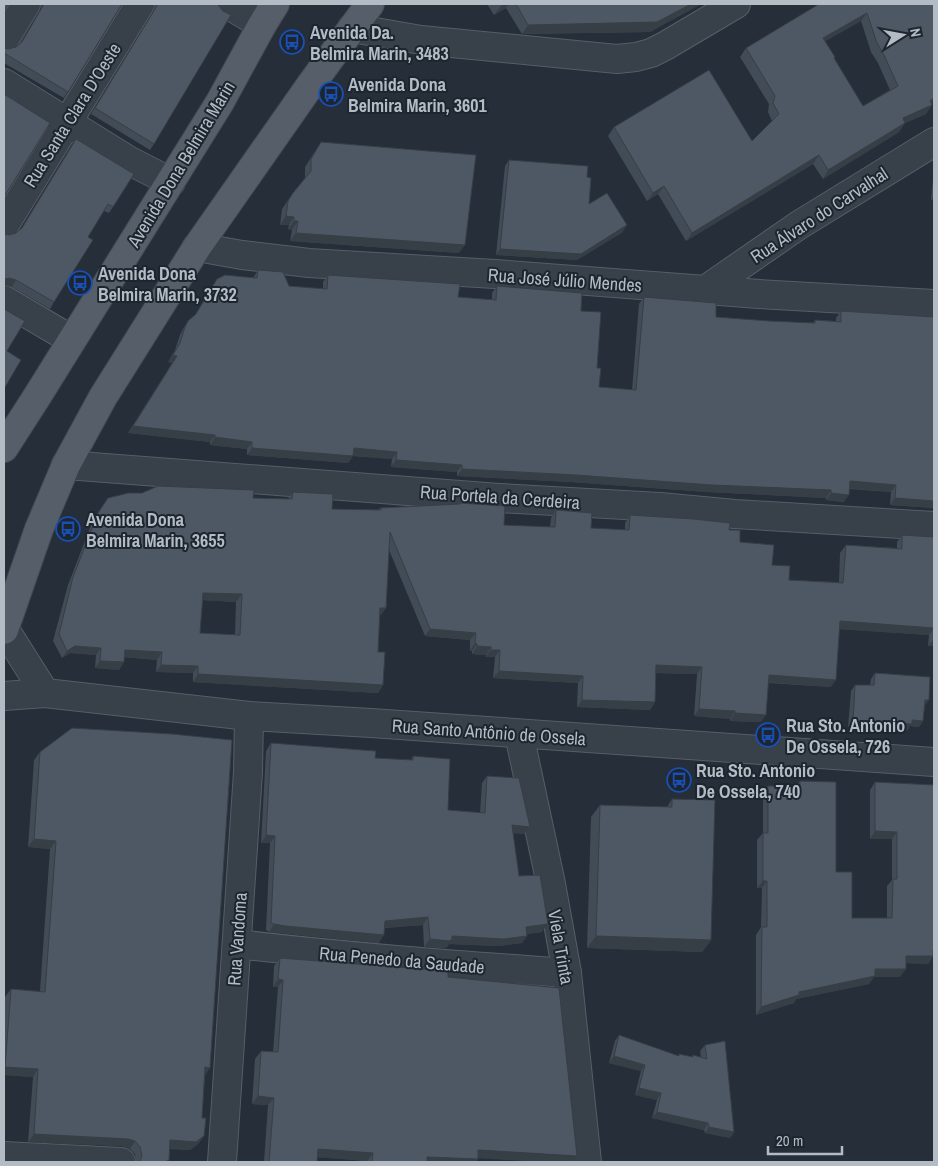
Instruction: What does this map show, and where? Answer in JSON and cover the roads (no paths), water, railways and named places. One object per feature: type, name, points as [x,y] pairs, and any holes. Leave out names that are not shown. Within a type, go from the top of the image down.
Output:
[{"type":"main road","points":[[4,629],[39,529],[66,465],[103,397],[197,247],[309,87],[370,4]]},
{"type":"main road","name":"Avenida Dona Belmira Marin","points":[[4,448],[220,102],[268,14]]},
{"type":"street","points":[[4,40],[26,4]]},
{"type":"street","name":"Rua Santa Clara D'Oeste","points":[[4,226],[140,4]]},
{"type":"street","points":[[227,4],[268,14]]},
{"type":"street","points":[[352,28],[421,40],[617,59],[651,53],[736,4]]},
{"type":"street","points":[[4,83],[128,160],[171,182]]},
{"type":"street","name":"Rua Álvaro do Carvalhal","points":[[705,290],[799,225],[934,142]]},
{"type":"street","name":"Rua José Júlio Mendes","points":[[197,247],[242,255],[309,263],[934,304]]},
{"type":"street","points":[[4,300],[72,340]]},
{"type":"street","name":"Rua Portela da Cerdeira","points":[[66,465],[498,498],[934,526]]},
{"type":"street","points":[[4,629],[45,693]]},
{"type":"street","name":"Rua Santo Antônio de Ossela","points":[[4,696],[45,693],[249,716],[934,762]]},
{"type":"street","name":"Rua Vandoma","points":[[222,1162],[248,772],[249,716]]},
{"type":"street","name":"Viela Trinta","points":[[519,734],[551,884],[567,973],[586,1162]]},
{"type":"street","name":"Rua Penedo da Saudade","points":[[237,944],[290,951],[567,973]]},
{"type":"street","points":[[4,1156],[121,1162]]},
{"type":"place","name":"Avenida Da. Belmira Marin, 3483","points":[[292,42]]},
{"type":"place","name":"Avenida Dona Belmira Marin, 3601","points":[[331,94]]},
{"type":"place","name":"Avenida Dona Belmira Marin, 3732","points":[[80,283]]},
{"type":"place","name":"Avenida Dona Belmira Marin, 3655","points":[[68,529]]},
{"type":"place","name":"Rua Sto. Antonio De Ossela, 726","points":[[768,735]]},
{"type":"place","name":"Rua Sto. Antonio De Ossela, 740","points":[[679,780]]}]
